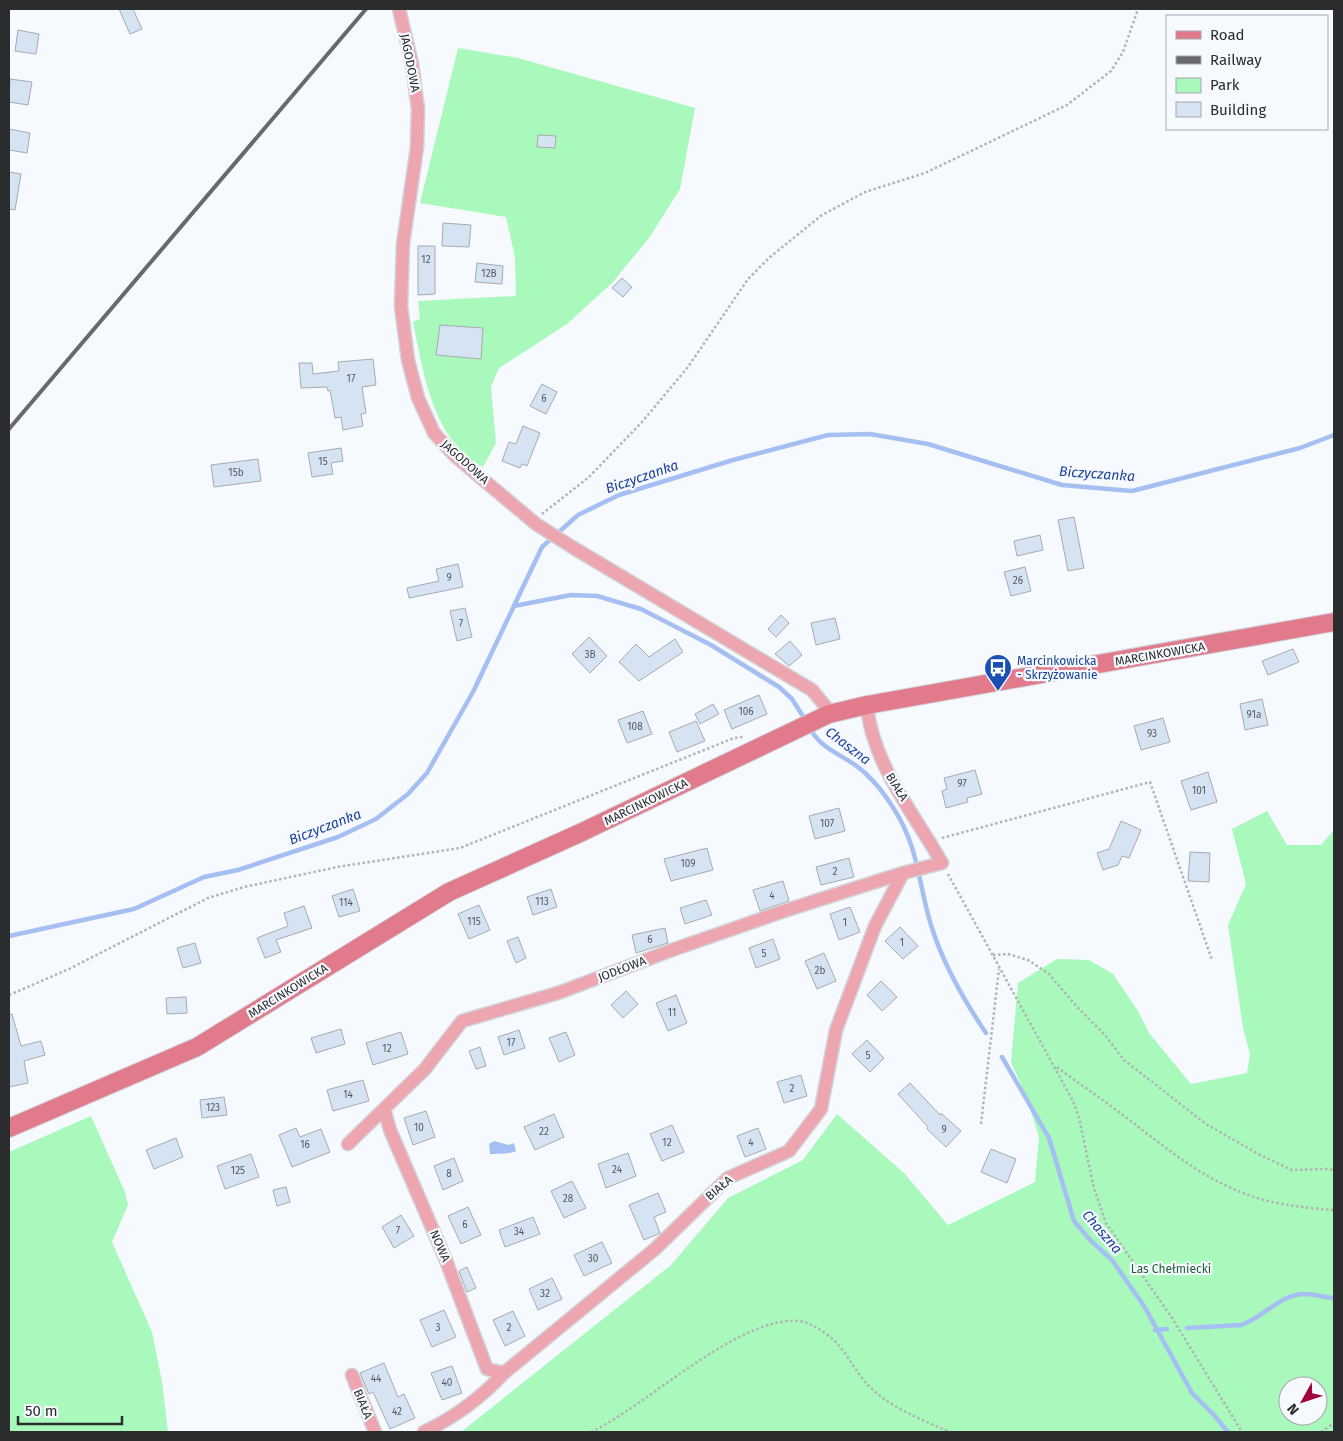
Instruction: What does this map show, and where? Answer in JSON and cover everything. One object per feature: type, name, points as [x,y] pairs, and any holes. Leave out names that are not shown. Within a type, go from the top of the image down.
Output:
[{"type":"street","name":"JAGODOWA","points":[[399,9],[412,64],[418,109],[418,147],[403,244],[400,306],[408,360],[418,398],[434,433],[455,456],[534,522],[572,547],[812,690],[826,707],[823,717]]},
{"type":"street","name":"MARCINKOWICKA","points":[[9,1128],[197,1047],[449,892],[580,833],[823,717],[868,705],[1334,622]]},
{"type":"street","name":"BIAŁA","points":[[868,705],[870,730],[880,760],[942,863]]},
{"type":"street","name":"JODŁOWA","points":[[348,1144],[425,1069],[462,1021],[558,993],[672,950],[908,871],[942,863]]},
{"type":"street","name":"BIAŁA","points":[[424,1432],[453,1417],[484,1395],[504,1373],[655,1249],[728,1178],[789,1152],[821,1109],[836,1030],[875,926],[908,871]]},
{"type":"street","name":"NOWA","points":[[384,1108],[390,1130],[445,1258],[486,1368],[504,1373]]},
{"type":"street","name":"BIAŁA","points":[[352,1375],[375,1432]]},
{"type":"path","points":[[534,522],[589,477],[642,422],[688,367],[748,280],[770,257],[822,215],[865,192],[925,173],[1068,105],[1111,72],[1124,52],[1138,9]]},
{"type":"path","points":[[9,995],[69,969],[208,898],[244,886],[337,867],[460,848],[734,738],[744,737]]},
{"type":"path","points":[[930,842],[1150,782],[1212,960]]},
{"type":"path","points":[[942,863],[1024,1016],[1055,1066],[1079,1118],[1094,1188],[1106,1223],[1172,1318],[1242,1432]]},
{"type":"path","points":[[993,956],[1008,954],[1028,960],[1049,974],[1078,1008],[1105,1034],[1124,1060],[1206,1124],[1260,1155],[1292,1170],[1326,1168],[1334,1170]]},
{"type":"path","points":[[981,1124],[999,967]]},
{"type":"path","points":[[1055,1066],[1116,1109],[1175,1157],[1214,1179],[1252,1196],[1302,1207],[1334,1210]]},
{"type":"path","points":[[591,1432],[745,1332],[784,1322],[800,1322],[815,1326],[831,1338],[859,1375],[884,1399],[950,1432]]},
{"type":"path","points":[[1321,1432],[1334,1423]]},
{"type":"green space","points":[[458,48],[518,58],[695,108],[680,189],[649,238],[612,283],[567,324],[499,368],[491,387],[496,443],[483,467],[466,455],[452,440],[441,423],[421,363],[413,322],[420,319],[418,301],[516,296],[515,257],[506,217],[420,203]]},
{"type":"green space","name":"Las Chełmiecki","points":[[1267,811],[1287,845],[1321,845],[1334,830],[1334,1432],[461,1432],[671,1265],[728,1198],[803,1160],[837,1114],[904,1173],[948,1225],[1035,1182],[1039,1137],[1026,1096],[1011,1062],[1018,983],[1057,959],[1089,960],[1113,974],[1138,1011],[1149,1033],[1191,1084],[1247,1073],[1250,1054],[1243,1028],[1228,925],[1246,884],[1232,829]]},
{"type":"green space","points":[[91,1116],[125,1192],[128,1205],[112,1242],[152,1332],[162,1382],[168,1432],[9,1432],[9,1152]]},
{"type":"water","points":[[494,1141],[509,1145],[514,1143],[516,1151],[490,1154],[489,1144]]},
{"type":"building","points":[[119,9],[133,9],[142,29],[130,34]]},
{"type":"building","points":[[18,30],[39,34],[36,54],[15,51]]},
{"type":"building","points":[[10,79],[32,82],[28,105],[9,102]]},
{"type":"building","points":[[9,129],[30,133],[27,153],[9,150]]},
{"type":"building","points":[[538,135],[556,136],[555,148],[537,147]]},
{"type":"building","points":[[9,172],[21,174],[15,210],[9,209]]},
{"type":"building","points":[[443,223],[471,225],[469,247],[442,246]]},
{"type":"building","points":[[418,246],[435,246],[435,294],[418,295]]},
{"type":"building","points":[[477,263],[503,266],[502,284],[475,282]]},
{"type":"building","points":[[622,278],[632,287],[623,297],[612,288]]},
{"type":"building","points":[[440,325],[483,328],[481,359],[436,355]]},
{"type":"building","points":[[373,359],[376,385],[362,387],[366,413],[361,414],[363,426],[343,430],[341,417],[335,418],[330,390],[328,391],[327,387],[301,388],[299,363],[312,363],[313,374],[339,371],[338,362]]},
{"type":"building","points":[[542,384],[557,392],[546,414],[530,406]]},
{"type":"building","points":[[523,426],[540,433],[527,466],[522,464],[520,468],[502,461],[509,442],[516,444]]},
{"type":"building","points":[[341,448],[343,461],[331,463],[333,474],[312,477],[308,453]]},
{"type":"building","points":[[258,459],[261,481],[214,487],[211,465]]},
{"type":"building","points":[[1074,517],[1084,568],[1068,571],[1058,520]]},
{"type":"building","points":[[1040,535],[1043,550],[1017,556],[1014,541]]},
{"type":"building","points":[[458,564],[463,587],[409,598],[407,588],[439,581],[436,569]]},
{"type":"building","points":[[1025,567],[1031,591],[1011,596],[1004,572]]},
{"type":"building","points":[[465,608],[472,637],[457,641],[450,611]]},
{"type":"building","points":[[781,615],[789,623],[776,637],[768,629]]},
{"type":"building","points":[[835,618],[840,639],[816,645],[811,623]]},
{"type":"building","points":[[589,637],[607,656],[590,673],[572,654]]},
{"type":"building","points":[[675,639],[683,652],[639,681],[619,662],[636,644],[649,657]]},
{"type":"building","points":[[790,641],[802,655],[789,666],[775,654]]},
{"type":"building","points":[[1293,649],[1299,662],[1268,675],[1262,661]]},
{"type":"building","points":[[759,695],[767,714],[732,729],[724,710]]},
{"type":"building","points":[[1262,699],[1268,725],[1245,730],[1240,704]]},
{"type":"building","points":[[713,704],[719,714],[700,724],[695,714]]},
{"type":"building","points":[[643,711],[652,734],[627,743],[618,720]]},
{"type":"building","points":[[1163,718],[1170,742],[1141,750],[1134,726]]},
{"type":"building","points":[[696,721],[705,741],[677,752],[669,732]]},
{"type":"building","points":[[975,770],[982,794],[967,798],[968,802],[946,808],[942,791],[947,789],[944,778]]},
{"type":"building","points":[[1208,772],[1217,802],[1191,810],[1181,781]]},
{"type":"building","points":[[839,808],[845,831],[815,839],[809,816]]},
{"type":"building","points":[[1121,821],[1141,830],[1129,858],[1122,856],[1118,865],[1103,870],[1097,853],[1109,849]]},
{"type":"building","points":[[707,848],[713,870],[671,881],[664,859]]},
{"type":"building","points":[[1190,852],[1210,853],[1209,882],[1188,881]]},
{"type":"building","points":[[849,858],[854,877],[821,885],[816,867]]},
{"type":"building","points":[[783,881],[789,901],[760,911],[753,890]]},
{"type":"building","points":[[353,889],[360,911],[339,917],[332,896]]},
{"type":"building","points":[[551,889],[557,907],[533,915],[527,897]]},
{"type":"building","points":[[706,900],[712,915],[685,924],[680,908]]},
{"type":"building","points":[[479,905],[490,930],[469,939],[458,914]]},
{"type":"building","points":[[304,906],[312,928],[276,940],[281,952],[265,958],[257,938],[288,926],[284,913]]},
{"type":"building","points":[[850,907],[860,932],[839,940],[830,914]]},
{"type":"building","points":[[900,927],[918,946],[903,959],[885,941]]},
{"type":"building","points":[[665,928],[668,943],[636,953],[632,935]]},
{"type":"building","points":[[518,937],[526,958],[516,963],[507,941]]},
{"type":"building","points":[[773,939],[780,959],[756,968],[749,948]]},
{"type":"building","points":[[195,943],[201,963],[183,968],[177,948]]},
{"type":"building","points":[[824,953],[836,981],[817,989],[805,961]]},
{"type":"building","points":[[881,981],[897,997],[882,1011],[867,995]]},
{"type":"building","points":[[626,991],[638,1004],[623,1018],[611,1005]]},
{"type":"building","points":[[676,995],[687,1023],[668,1031],[656,1003]]},
{"type":"building","points":[[186,997],[187,1013],[167,1014],[166,998]]},
{"type":"building","points":[[12,1014],[21,1046],[41,1041],[45,1055],[24,1061],[28,1083],[9,1087],[9,1015]]},
{"type":"building","points":[[341,1029],[345,1044],[316,1053],[311,1038]]},
{"type":"building","points":[[519,1030],[525,1048],[504,1055],[498,1037]]},
{"type":"building","points":[[401,1032],[408,1054],[373,1065],[366,1043]]},
{"type":"building","points":[[566,1032],[575,1055],[559,1062],[549,1038]]},
{"type":"building","points":[[867,1040],[884,1058],[870,1072],[852,1054]]},
{"type":"building","points":[[480,1047],[486,1066],[476,1069],[469,1051]]},
{"type":"building","points":[[801,1075],[807,1096],[784,1103],[777,1082]]},
{"type":"building","points":[[363,1080],[369,1101],[333,1111],[327,1090]]},
{"type":"building","points":[[910,1083],[940,1115],[941,1113],[961,1131],[946,1147],[927,1129],[928,1127],[898,1094]]},
{"type":"building","points":[[224,1097],[227,1115],[202,1118],[200,1100]]},
{"type":"building","points":[[426,1111],[435,1137],[413,1145],[404,1118]]},
{"type":"building","points":[[554,1114],[564,1137],[535,1150],[524,1127]]},
{"type":"building","points":[[672,1125],[684,1152],[662,1161],[650,1134]]},
{"type":"building","points":[[296,1128],[300,1137],[321,1129],[330,1152],[292,1167],[279,1135]]},
{"type":"building","points":[[758,1128],[766,1149],[745,1157],[737,1136]]},
{"type":"building","points":[[176,1138],[183,1157],[154,1169],[146,1150]]},
{"type":"building","points":[[991,1149],[1016,1159],[1007,1183],[981,1172]]},
{"type":"building","points":[[628,1153],[636,1176],[606,1188],[598,1164]]},
{"type":"building","points":[[251,1154],[259,1177],[225,1189],[217,1166]]},
{"type":"building","points":[[454,1158],[463,1181],[443,1190],[434,1166]]},
{"type":"building","points":[[572,1181],[586,1208],[564,1218],[551,1191]]},
{"type":"building","points":[[286,1187],[290,1202],[277,1206],[273,1190]]},
{"type":"building","points":[[658,1193],[666,1212],[654,1217],[660,1233],[644,1240],[629,1205]]},
{"type":"building","points":[[468,1207],[481,1235],[461,1244],[448,1216]]},
{"type":"building","points":[[401,1215],[414,1236],[394,1248],[382,1227]]},
{"type":"building","points":[[533,1217],[540,1234],[505,1247],[499,1230]]},
{"type":"building","points":[[602,1242],[612,1263],[584,1276],[574,1255]]},
{"type":"building","points":[[467,1267],[476,1288],[467,1292],[459,1271]]},
{"type":"building","points":[[552,1278],[562,1299],[538,1310],[529,1289]]},
{"type":"building","points":[[444,1310],[456,1337],[432,1347],[420,1320]]},
{"type":"building","points":[[513,1311],[525,1336],[505,1346],[493,1320]]},
{"type":"building","points":[[384,1363],[398,1397],[404,1394],[415,1418],[390,1429],[373,1392],[369,1394],[360,1373]]},
{"type":"building","points":[[452,1366],[462,1393],[442,1400],[431,1373]]},
{"type":"waterway","name":"Biczyczanka","points":[[9,936],[134,909],[204,877],[238,870],[338,837],[376,819],[408,794],[427,773],[473,692],[542,547],[578,515],[619,495],[733,460],[828,435],[870,434],[928,444],[1062,485],[1132,491],[1300,448],[1334,435]]},
{"type":"waterway","name":"Chaszna","points":[[514,606],[571,595],[597,596],[641,609],[711,645],[779,687],[792,699],[806,721]]},
{"type":"waterway","name":"Chaszna","points":[[810,728],[815,736],[828,748],[858,767],[869,777],[894,809],[909,838],[931,925],[941,954],[969,1007],[986,1033]]},
{"type":"waterway","name":"Chaszna","points":[[1002,1057],[1049,1138],[1074,1221],[1090,1240],[1112,1260],[1144,1306],[1192,1393],[1228,1432]]},
{"type":"waterway","points":[[1187,1328],[1241,1325],[1294,1295],[1307,1294],[1334,1298]]},
{"type":"waterway","name":"Chaszna","points":[[1155,1330],[1167,1329]]},
{"type":"railway","points":[[9,429],[366,9]]},
{"type":"place","name":"Marcinkowicka - Skrzyżowanie","points":[[998,692]]}]
